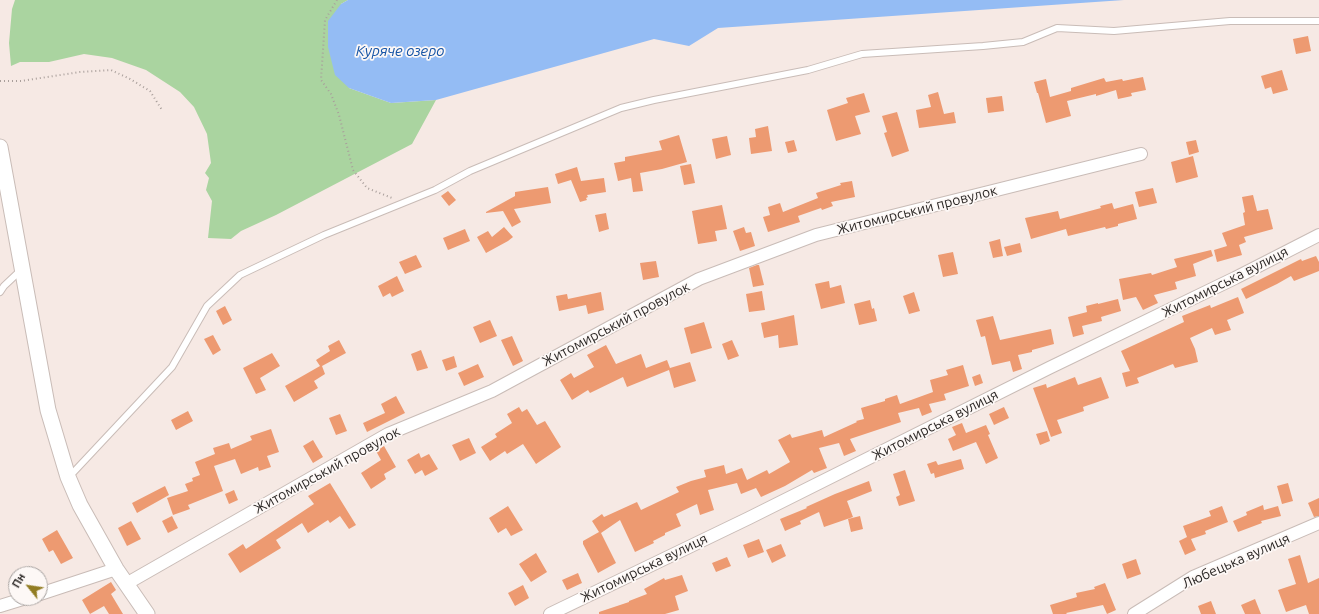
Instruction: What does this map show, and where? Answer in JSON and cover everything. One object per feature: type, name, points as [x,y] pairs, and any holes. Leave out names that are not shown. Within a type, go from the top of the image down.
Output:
[{"type":"street","points":[[0,147],[48,410],[68,477],[80,505],[116,569],[147,614]]},
{"type":"street","name":"Житомирський провулок","points":[[126,584],[388,434],[492,391],[699,279],[816,235],[1141,154]]},
{"type":"street","name":"Житомирська вулиця","points":[[550,614],[742,521],[1049,368],[1235,278],[1319,235]]},
{"type":"street","name":"Любецька вулиця","points":[[1134,614],[1193,577],[1319,524]]},
{"type":"street","points":[[48,591],[116,569]]},
{"type":"lane","points":[[68,477],[172,367],[207,306],[240,275],[324,235],[435,190],[470,172],[621,108],[654,100],[808,70],[862,54],[1023,42],[1057,28],[1114,31],[1230,21],[1319,21]]},
{"type":"lane","points":[[0,292],[4,286],[22,269]]},
{"type":"path","points":[[337,0],[325,20],[321,80],[330,94],[339,115],[353,170],[367,188],[405,202]]},
{"type":"path","points":[[0,81],[21,81],[80,72],[111,70],[150,91],[162,110]]},
{"type":"green space","points":[[15,0],[348,0],[341,4],[349,88],[391,103],[436,100],[412,144],[276,215],[241,231],[231,239],[208,238],[212,201],[206,190],[209,178],[205,173],[211,163],[207,134],[194,107],[180,92],[146,70],[112,58],[84,54],[49,62],[20,62],[11,66],[9,43],[12,9]]},
{"type":"water","name":"Куряче озеро","points":[[348,0],[1124,0],[718,28],[689,46],[654,39],[436,100],[391,103],[349,88],[335,75],[328,47],[328,21],[341,4]]},
{"type":"building","points":[[1308,36],[1311,51],[1296,54],[1293,39]]},
{"type":"building","points":[[1282,70],[1288,90],[1273,94],[1271,87],[1265,89],[1261,76]]},
{"type":"building","points":[[1143,77],[1146,90],[1131,93],[1132,96],[1118,99],[1116,90],[1096,96],[1096,94],[1067,101],[1071,116],[1046,123],[1034,82],[1046,79],[1050,97],[1071,91],[1071,88],[1104,78],[1106,82],[1122,79],[1123,81]]},
{"type":"building","points":[[938,92],[944,114],[954,112],[956,123],[919,128],[916,110],[931,107],[928,95]]},
{"type":"building","points":[[864,93],[870,112],[855,116],[861,134],[836,141],[827,110],[848,103],[846,98]]},
{"type":"building","points":[[1002,96],[1004,111],[988,113],[986,98]]},
{"type":"building","points":[[897,112],[909,151],[892,157],[884,133],[887,132],[882,116]]},
{"type":"building","points":[[768,126],[772,151],[751,154],[749,138],[756,137],[755,129]]},
{"type":"building","points":[[679,135],[687,162],[640,173],[643,191],[633,192],[631,178],[618,181],[614,163],[625,161],[625,157],[662,150],[659,141]]},
{"type":"building","points":[[727,136],[731,155],[716,159],[712,139]]},
{"type":"building","points":[[794,140],[797,151],[788,153],[785,142]]},
{"type":"building","points":[[1196,140],[1199,152],[1189,155],[1186,142]]},
{"type":"building","points":[[1193,156],[1198,177],[1176,183],[1171,162]]},
{"type":"building","points":[[691,164],[695,183],[684,185],[680,166]]},
{"type":"building","points":[[577,167],[581,181],[604,178],[606,192],[587,195],[587,200],[580,202],[571,180],[558,184],[555,174]]},
{"type":"building","points":[[852,181],[855,197],[831,202],[833,206],[822,210],[821,208],[798,216],[800,222],[768,232],[763,217],[770,215],[768,207],[780,203],[783,212],[818,198],[816,193],[841,185],[840,183]]},
{"type":"building","points":[[548,187],[551,203],[514,209],[521,222],[512,227],[503,211],[486,213],[515,196],[515,192]]},
{"type":"building","points":[[1153,188],[1157,203],[1139,207],[1135,192]]},
{"type":"building","points":[[448,191],[456,200],[449,206],[441,196]]},
{"type":"building","points":[[1253,195],[1257,211],[1268,209],[1273,229],[1244,237],[1246,242],[1239,245],[1242,255],[1217,262],[1214,250],[1227,246],[1222,233],[1245,225],[1243,213],[1245,212],[1242,197]]},
{"type":"building","points":[[1112,203],[1114,209],[1133,204],[1137,219],[1106,229],[1105,227],[1068,236],[1066,229],[1031,239],[1025,218],[1058,211],[1060,219],[1101,208],[1100,206]]},
{"type":"building","points":[[722,205],[727,229],[715,231],[717,241],[698,244],[692,211]]},
{"type":"building","points":[[606,213],[609,229],[599,232],[595,215]]},
{"type":"building","points":[[504,227],[513,237],[486,253],[477,237],[488,231],[492,237]]},
{"type":"building","points":[[744,227],[746,233],[751,232],[755,246],[740,251],[733,231]]},
{"type":"building","points":[[465,229],[470,241],[448,250],[443,238]]},
{"type":"building","points":[[1000,239],[1003,256],[993,258],[989,242]]},
{"type":"building","points":[[1020,243],[1022,252],[1007,256],[1004,247]]},
{"type":"building","points":[[1211,250],[1213,256],[1193,264],[1196,276],[1175,282],[1177,289],[1154,295],[1158,303],[1143,310],[1136,297],[1123,300],[1119,279],[1151,273],[1152,275],[1177,267],[1174,259]]},
{"type":"building","points":[[953,252],[958,274],[943,277],[938,255]]},
{"type":"building","points":[[416,255],[422,267],[405,274],[399,262]]},
{"type":"building","points":[[1316,256],[1319,262],[1319,271],[1294,281],[1291,276],[1246,299],[1241,289],[1301,259],[1302,261]]},
{"type":"building","points":[[656,261],[659,277],[643,280],[640,263]]},
{"type":"building","points":[[759,265],[764,285],[753,287],[749,268]]},
{"type":"building","points":[[397,276],[404,291],[392,297],[390,293],[383,297],[378,286]]},
{"type":"building","points":[[829,281],[830,288],[841,285],[845,303],[821,309],[815,284]]},
{"type":"building","points":[[762,291],[765,310],[749,312],[746,294]]},
{"type":"building","points":[[601,292],[604,310],[588,314],[586,305],[559,311],[556,296],[567,294],[568,299]]},
{"type":"building","points":[[914,292],[920,311],[909,314],[903,296]]},
{"type":"building","points":[[1238,297],[1244,313],[1227,320],[1231,330],[1215,335],[1212,328],[1190,338],[1195,349],[1198,362],[1175,368],[1173,364],[1137,378],[1139,383],[1126,387],[1122,373],[1130,371],[1121,351],[1184,322],[1182,316],[1210,305],[1211,308]]},
{"type":"building","points":[[1118,299],[1121,311],[1101,317],[1102,321],[1082,326],[1084,334],[1073,337],[1068,317],[1087,312],[1086,306]]},
{"type":"building","points":[[870,300],[872,309],[874,308],[877,321],[859,325],[854,304]]},
{"type":"building","points":[[225,306],[232,320],[223,325],[216,311]]},
{"type":"building","points":[[794,315],[798,345],[779,348],[778,335],[764,338],[761,323]]},
{"type":"building","points":[[993,316],[1000,340],[1051,329],[1054,344],[1032,350],[1032,352],[1018,355],[1022,369],[1013,372],[1010,361],[992,365],[985,336],[981,337],[976,320]]},
{"type":"building","points":[[490,320],[497,336],[480,343],[473,327]]},
{"type":"building","points":[[704,322],[712,348],[691,354],[684,328]]},
{"type":"building","points":[[213,335],[221,350],[213,355],[204,339]]},
{"type":"building","points":[[512,336],[523,361],[513,366],[501,340]]},
{"type":"building","points":[[339,340],[346,353],[322,366],[325,374],[314,381],[318,388],[294,402],[285,386],[320,366],[316,360],[330,351],[328,346]]},
{"type":"building","points":[[732,340],[739,356],[728,360],[722,344]]},
{"type":"building","points":[[606,345],[616,364],[641,354],[646,368],[667,360],[670,368],[690,362],[696,381],[674,388],[669,370],[627,387],[623,377],[590,393],[588,390],[572,400],[560,380],[571,373],[574,378],[594,367],[587,355]]},
{"type":"building","points":[[421,350],[428,368],[417,371],[411,354]]},
{"type":"building","points":[[272,353],[280,366],[260,378],[266,390],[256,394],[243,368]]},
{"type":"building","points":[[454,356],[457,367],[446,371],[442,360]]},
{"type":"building","points":[[478,364],[484,377],[464,386],[458,373]]},
{"type":"building","points":[[963,365],[969,386],[944,394],[946,400],[929,404],[932,412],[922,416],[919,408],[898,413],[901,422],[850,439],[856,451],[844,456],[839,443],[819,448],[827,468],[814,473],[812,470],[785,486],[761,497],[756,488],[741,494],[737,483],[708,490],[714,510],[700,515],[697,504],[676,514],[681,526],[665,533],[665,535],[653,541],[654,543],[635,552],[620,520],[601,533],[616,563],[598,573],[583,544],[583,541],[599,532],[592,521],[602,514],[604,517],[637,502],[641,510],[679,492],[676,487],[706,477],[704,470],[724,465],[726,474],[742,468],[747,480],[767,470],[769,474],[790,462],[778,440],[790,434],[792,438],[822,430],[824,437],[857,422],[856,421],[864,419],[861,408],[885,401],[885,399],[897,395],[900,404],[933,392],[930,380],[948,375],[946,370]]},
{"type":"building","points":[[980,374],[983,383],[975,386],[972,377]]},
{"type":"building","points":[[1075,377],[1078,385],[1101,377],[1109,398],[1083,407],[1084,411],[1057,420],[1062,433],[1051,437],[1033,388],[1046,384],[1047,388]]},
{"type":"building","points":[[396,396],[405,413],[367,432],[363,423],[385,413],[381,404]]},
{"type":"building","points":[[519,407],[522,412],[527,409],[537,425],[545,421],[561,447],[536,464],[523,444],[507,454],[505,451],[490,461],[481,447],[497,437],[495,434],[512,423],[507,414]]},
{"type":"building","points":[[1004,407],[1009,418],[994,425],[989,414]]},
{"type":"building","points":[[188,411],[193,421],[176,430],[171,420]]},
{"type":"building","points":[[340,414],[347,431],[336,435],[329,418]]},
{"type":"building","points":[[962,423],[966,433],[986,425],[990,434],[988,435],[998,458],[986,464],[976,442],[953,451],[948,439],[956,435],[952,427]]},
{"type":"building","points":[[271,429],[279,452],[267,456],[271,467],[259,471],[258,467],[241,474],[235,459],[214,466],[223,491],[188,505],[190,509],[173,515],[167,498],[188,491],[185,484],[193,481],[192,478],[200,475],[195,462],[215,454],[213,448],[229,443],[231,449],[252,440],[250,436]]},
{"type":"building","points":[[1047,431],[1050,441],[1040,445],[1036,434]]},
{"type":"building","points":[[469,438],[476,453],[460,461],[452,445]]},
{"type":"building","points":[[313,440],[323,457],[313,463],[303,446]]},
{"type":"building","points":[[384,446],[396,467],[384,474],[386,479],[371,489],[361,473],[381,460],[376,451]]},
{"type":"building","points":[[419,453],[421,458],[429,454],[438,469],[425,476],[422,470],[415,474],[407,460]]},
{"type":"building","points":[[961,459],[964,469],[935,478],[934,473],[931,474],[927,464],[936,461],[938,465]]},
{"type":"building","points":[[905,470],[915,501],[899,506],[896,497],[900,495],[893,474]]},
{"type":"building","points":[[869,481],[872,491],[847,501],[853,517],[824,527],[819,512],[800,521],[801,524],[785,531],[780,519],[835,494]]},
{"type":"building","points":[[330,483],[356,525],[349,529],[340,516],[330,523],[328,520],[308,533],[302,523],[276,540],[281,548],[240,573],[228,554],[243,544],[246,549],[314,504],[308,496]]},
{"type":"building","points":[[1288,483],[1293,501],[1282,504],[1277,486]]},
{"type":"building","points":[[165,486],[169,495],[137,513],[132,503]]},
{"type":"building","points":[[234,490],[238,500],[229,504],[225,494]]},
{"type":"building","points":[[1319,498],[1319,516],[1314,517],[1308,503]]},
{"type":"building","points":[[1263,505],[1264,510],[1278,506],[1281,516],[1261,521],[1262,523],[1238,532],[1233,521],[1247,515],[1246,512]]},
{"type":"building","points":[[508,506],[523,530],[511,536],[506,528],[498,533],[489,518]]},
{"type":"building","points":[[1222,506],[1228,522],[1205,531],[1206,534],[1191,539],[1196,550],[1185,555],[1179,541],[1187,537],[1183,526],[1211,516],[1209,511]]},
{"type":"building","points":[[172,516],[178,528],[168,533],[162,521]]},
{"type":"building","points":[[860,516],[863,529],[851,532],[848,519]]},
{"type":"building","points":[[131,521],[141,539],[127,546],[118,528]]},
{"type":"building","points":[[57,530],[73,558],[61,564],[53,550],[49,552],[42,539]]},
{"type":"building","points":[[759,539],[764,552],[748,558],[743,545]]},
{"type":"building","points":[[781,544],[786,556],[772,563],[766,550]]},
{"type":"building","points":[[536,553],[547,572],[531,582],[519,564]]},
{"type":"building","points":[[1300,555],[1308,583],[1319,578],[1319,614],[1309,614],[1306,605],[1286,612],[1278,590],[1296,584],[1288,559]]},
{"type":"building","points":[[727,557],[731,566],[716,572],[712,563]]},
{"type":"building","points":[[1136,559],[1141,574],[1127,579],[1122,564]]},
{"type":"building","points":[[578,573],[582,583],[567,590],[562,580]]},
{"type":"building","points":[[682,575],[688,591],[675,596],[679,610],[665,614],[599,614],[599,612],[647,594],[644,589],[664,578],[665,580]]},
{"type":"building","points":[[111,582],[116,590],[111,594],[123,614],[109,614],[104,606],[90,614],[82,600]]},
{"type":"building","points":[[1105,583],[1116,610],[1107,614],[1103,605],[1066,613],[1067,614],[1053,614],[1050,605],[1077,597],[1076,593],[1095,589],[1094,587]]},
{"type":"building","points":[[523,585],[529,598],[515,606],[508,593]]},
{"type":"building","points":[[1255,599],[1261,614],[1245,614],[1241,605]]},
{"type":"building","points":[[1211,601],[1216,614],[1201,614],[1198,606]]}]
